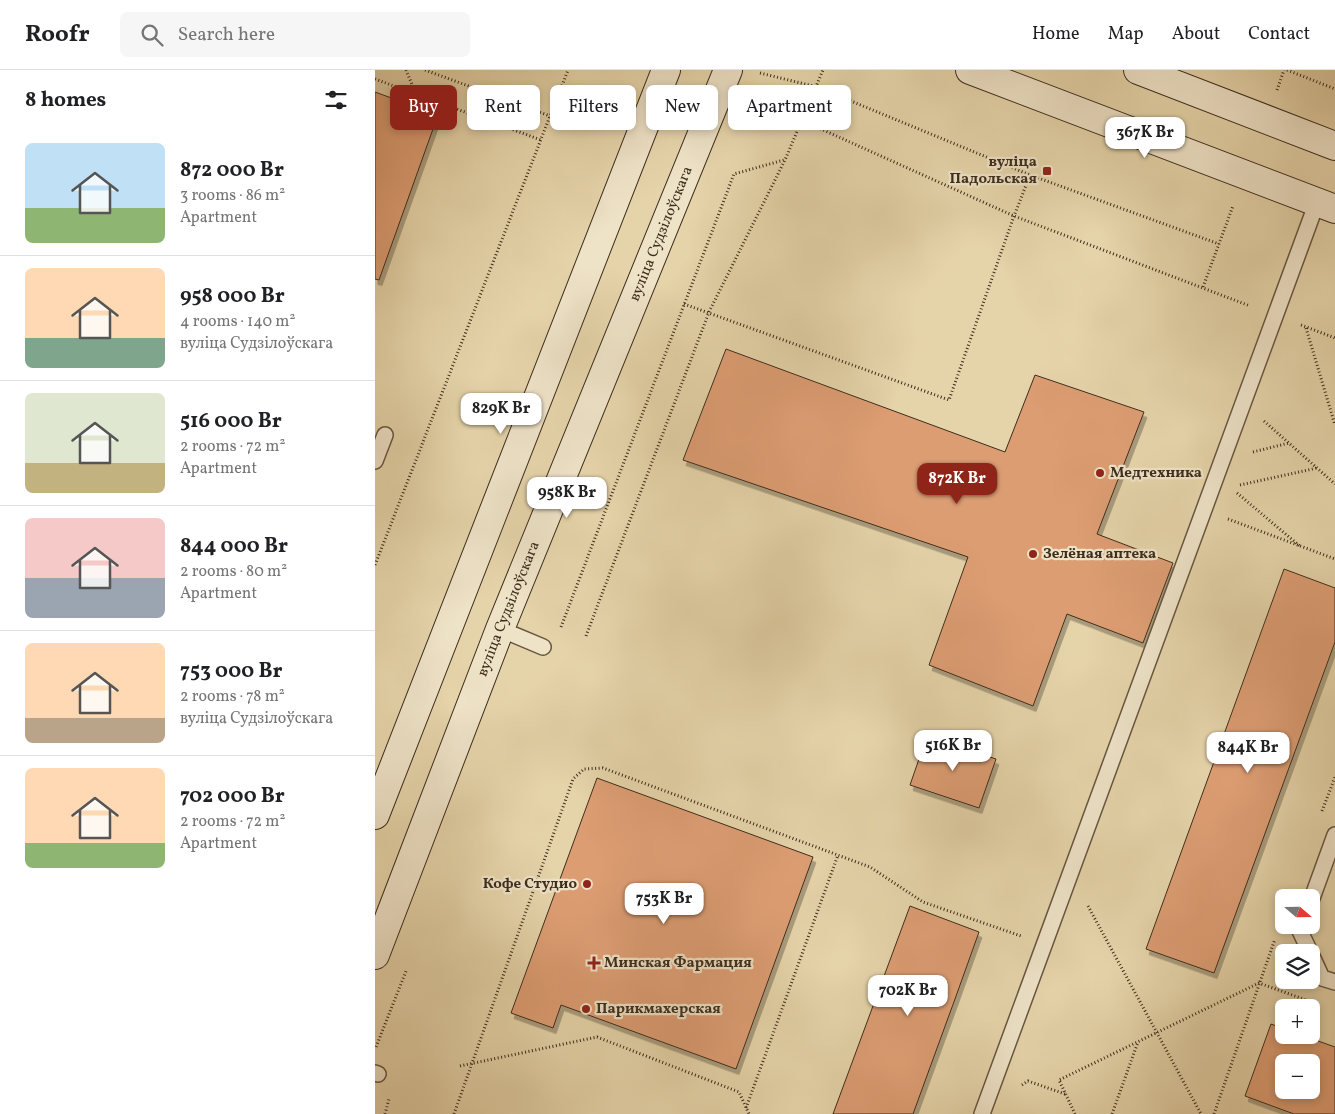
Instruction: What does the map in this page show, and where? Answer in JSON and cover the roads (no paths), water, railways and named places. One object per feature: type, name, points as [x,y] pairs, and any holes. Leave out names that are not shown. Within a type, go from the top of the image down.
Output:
[{"type":"main road","points":[[375,815],[666,70]]},
{"type":"main road","name":"вуліца Судзілоўскага","points":[[375,956],[500,629],[728,70]]},
{"type":"main road","points":[[970,70],[1326,205]]},
{"type":"main road","points":[[1138,70],[1335,146]]},
{"type":"lane","points":[[982,1114],[1275,316],[1326,205]]},
{"type":"lane","points":[[375,461],[385,435]]},
{"type":"lane","points":[[500,629],[543,647]]},
{"type":"lane","points":[[1315,889],[1335,835]]},
{"type":"lane","points":[[1320,973],[1322,978],[1335,982]]},
{"type":"place","name":"вуліца Падольская","points":[[1047,171]]},
{"type":"place","name":"Медтехника","points":[[1100,473]]},
{"type":"place","name":"Зелёная аптека","points":[[1033,554]]},
{"type":"place","name":"Кофе Студио","points":[[587,884]]},
{"type":"place","name":"Минская Фармация","points":[[594,963]]},
{"type":"place","name":"Парикмахерская","points":[[586,1009]]}]
